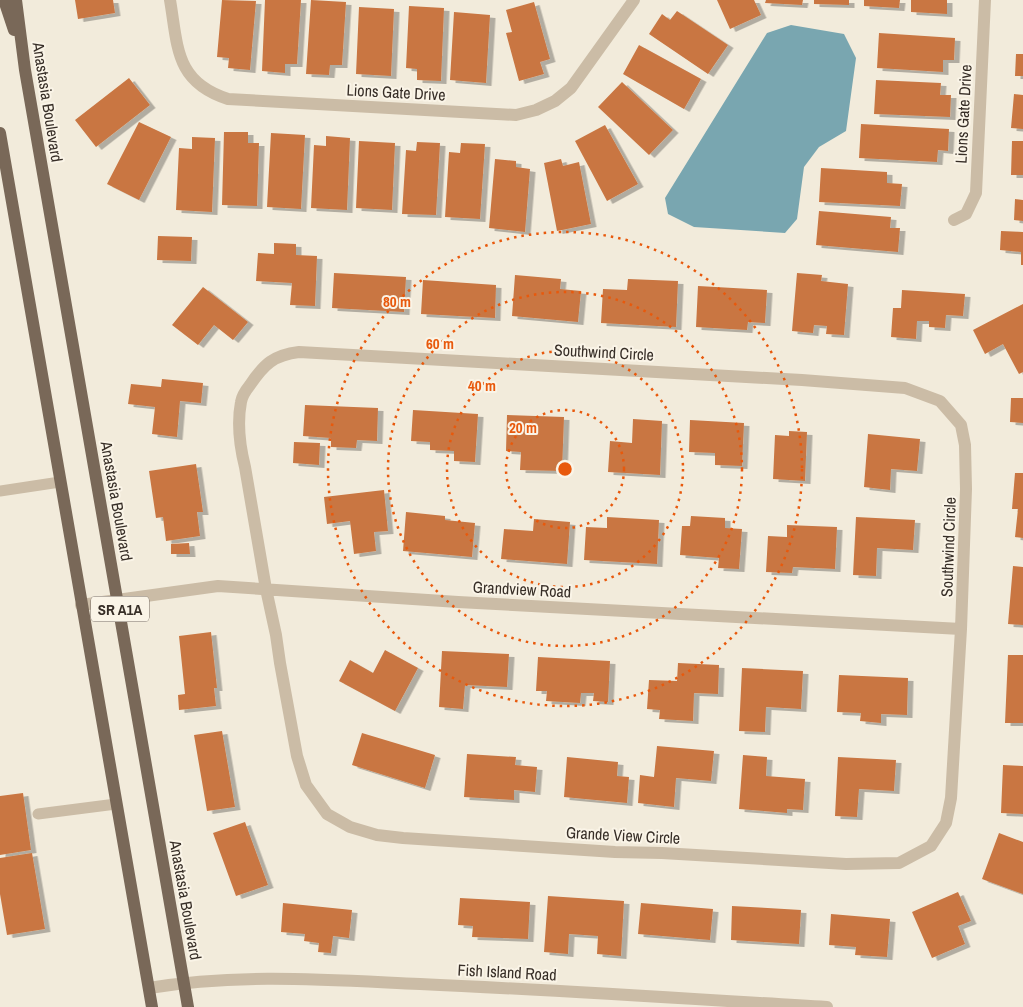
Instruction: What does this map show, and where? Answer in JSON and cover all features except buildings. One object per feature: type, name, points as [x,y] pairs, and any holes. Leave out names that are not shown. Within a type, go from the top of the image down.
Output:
[{"type":"main road","points":[[4,0],[24,61]]},
{"type":"main road","name":"Anastasia Boulevard","points":[[16,0],[41,166],[188,1007]]},
{"type":"main road","name":"SR A1A","points":[[0,133],[4,183],[60,482],[152,1007]]},
{"type":"street","name":"Lions Gate Drive","points":[[170,0],[179,56],[187,73],[212,94],[228,99],[516,115],[536,110],[556,101],[571,88],[634,0]]},
{"type":"street","name":"Lions Gate Drive","points":[[954,220],[966,214],[976,193],[985,0]]},
{"type":"street","name":"Southwind Circle","points":[[266,590],[241,450],[240,425],[243,396],[257,374],[269,362],[276,358],[299,352],[616,369],[905,388],[940,401],[961,426],[965,446],[966,489],[962,629]]},
{"type":"street","name":"Grandview Road","points":[[81,605],[218,586],[458,602],[962,629]]},
{"type":"street","name":"Grande View Circle","points":[[266,590],[276,635],[297,756],[306,785],[327,814],[350,827],[403,838],[615,852],[672,853],[846,864],[899,863],[931,846],[946,823],[951,798],[962,629]]},
{"type":"street","name":"Fish Island Road","points":[[149,988],[184,982],[222,979],[289,978],[827,1007]]},
{"type":"lane","points":[[0,491],[60,482]]},
{"type":"lane","points":[[38,814],[116,804]]},
{"type":"water","points":[[791,25],[844,34],[856,58],[846,131],[819,147],[804,167],[797,219],[785,233],[694,227],[668,214],[665,198],[767,33]]}]
